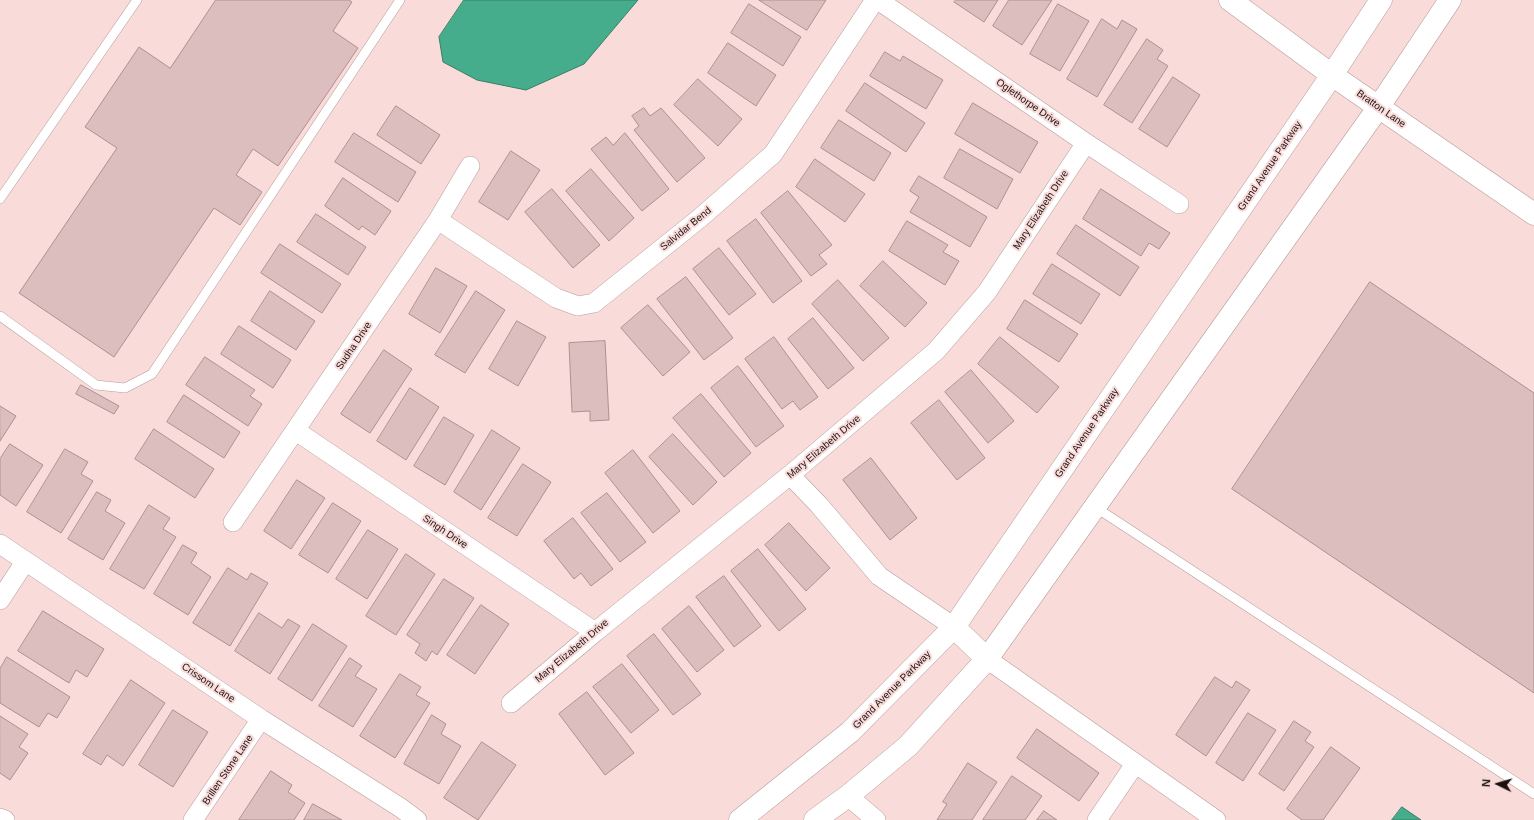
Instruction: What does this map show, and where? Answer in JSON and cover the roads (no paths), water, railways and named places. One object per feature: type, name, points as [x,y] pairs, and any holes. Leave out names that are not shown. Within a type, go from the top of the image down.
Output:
[{"type":"street","name":"Salvidar Bend","points":[[438,220],[556,298],[578,306],[594,303],[700,218],[774,154],[875,0]]},
{"type":"street","name":"Oglethorpe Drive","points":[[878,0],[1086,143],[1179,204]]},
{"type":"street","name":"Bratton Lane","points":[[1230,0],[1378,108],[1534,214]]},
{"type":"street","name":"Grand Avenue Parkway","points":[[740,820],[850,732],[954,627],[1332,75],[1381,0]]},
{"type":"street","points":[[815,820],[848,796],[908,746],[987,659],[1378,108],[1450,0]]},
{"type":"street","name":"Mary Elizabeth Drive","points":[[511,703],[594,632],[790,475],[936,351],[987,292],[1086,143]]},
{"type":"street","name":"Sudha Drive","points":[[233,522],[296,432],[438,220],[470,166]]},
{"type":"street","name":"Singh Drive","points":[[296,432],[594,632]]},
{"type":"street","points":[[790,475],[819,506],[879,576],[954,627],[987,659],[1216,820]]},
{"type":"street","name":"Crissom Lane","points":[[0,544],[25,562],[261,718],[401,808],[417,820]]},
{"type":"street","points":[[0,600],[25,562]]},
{"type":"street","name":"Brillen Stone Lane","points":[[193,820],[261,718]]},
{"type":"street","points":[[1097,820],[1135,764]]},
{"type":"street","points":[[848,796],[876,820]]},
{"type":"street","points":[[0,818],[5,820]]},
{"type":"lane","points":[[0,199],[137,0]]},
{"type":"lane","points":[[0,316],[96,385],[125,388],[152,374],[400,0]]},
{"type":"lane","points":[[1095,507],[1534,794]]}]
